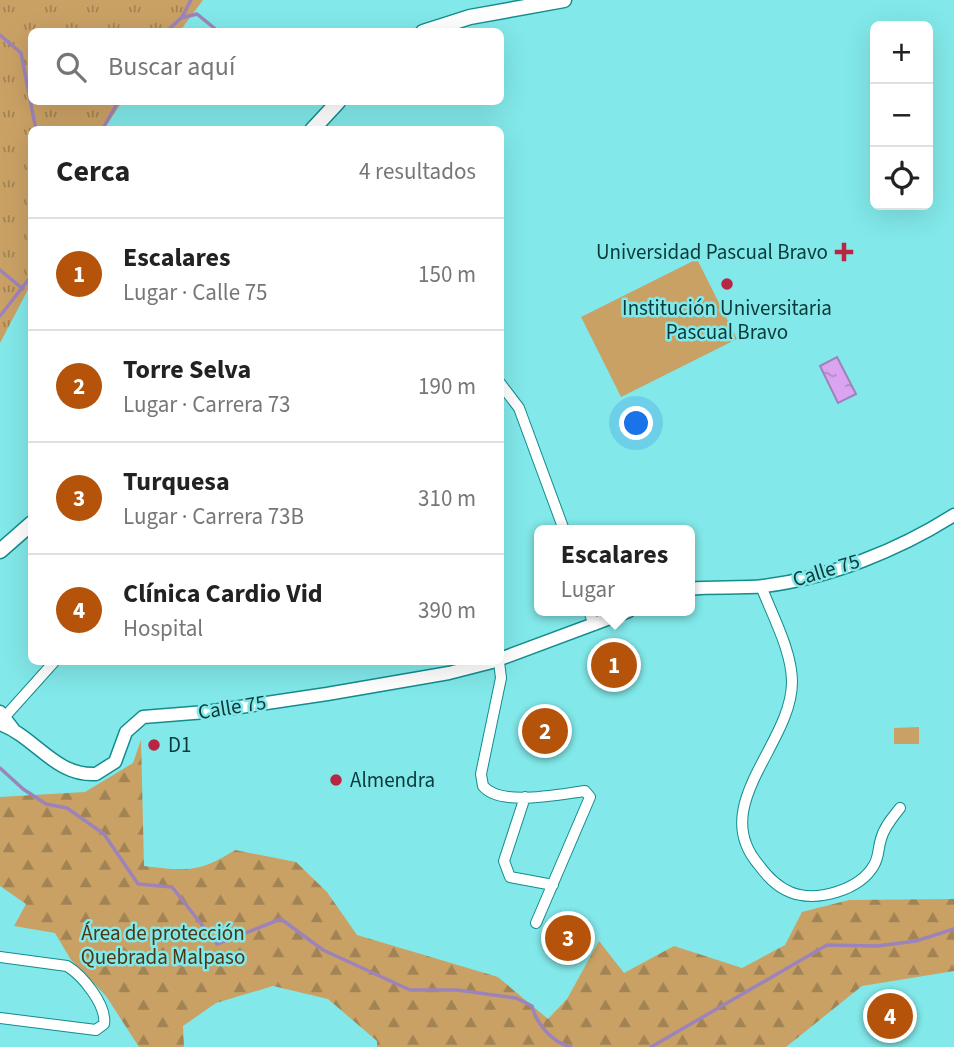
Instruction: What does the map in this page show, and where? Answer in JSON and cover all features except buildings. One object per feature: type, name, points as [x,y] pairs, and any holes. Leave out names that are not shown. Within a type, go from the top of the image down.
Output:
[{"type":"main road","points":[[436,28],[470,18],[564,0]]},
{"type":"main road","points":[[316,126],[335,105]]},
{"type":"main road","points":[[0,551],[28,526]]},
{"type":"street","points":[[504,388],[519,408],[562,525]]},
{"type":"street","name":"Calle 75","points":[[695,589],[761,586],[793,581],[861,560],[954,515]]},
{"type":"street","points":[[761,586],[786,654],[792,684],[782,724],[746,801],[741,835],[752,858],[779,887],[798,895],[828,894],[862,880],[872,870],[881,838],[900,808]]},
{"type":"street","points":[[591,616],[594,625]]},
{"type":"street","points":[[504,659],[616,616]]},
{"type":"street","points":[[1,719],[51,665]]},
{"type":"street","name":"Calle 75","points":[[1,719],[64,769],[96,774],[115,762],[126,732],[143,717],[206,712],[327,694],[480,665]]},
{"type":"street","points":[[500,665],[501,678],[481,774],[483,786],[492,794],[525,797],[585,791],[589,800],[536,923]]},
{"type":"street","points":[[525,797],[504,861],[510,877],[553,885]]},
{"type":"street","points":[[0,957],[67,966],[100,1004],[105,1015],[104,1024],[96,1030],[0,1018]]},
{"type":"green space","points":[[0,0],[203,0],[182,28],[28,28],[28,105],[120,105],[106,126],[28,126],[28,290],[0,343]]},
{"type":"green space","points":[[697,259],[737,339],[621,397],[581,317]]},
{"type":"green space","points":[[919,727],[919,744],[894,744],[894,728]]},
{"type":"green space","name":"Área de protección Quebrada Malpaso","points":[[141,740],[144,866],[192,868],[211,863],[235,850],[296,862],[327,892],[357,935],[498,977],[548,1019],[567,999],[599,941],[624,973],[674,946],[742,968],[785,945],[802,912],[849,900],[954,899],[954,971],[862,986],[786,1047],[377,1047],[377,1041],[328,999],[273,986],[216,1003],[183,1026],[184,1047],[139,1047],[106,996],[71,960],[55,933],[14,926],[26,904],[0,886],[0,797],[85,792],[133,763]]},
{"type":"water","points":[[837,357],[856,394],[838,403],[820,366]]},
{"type":"waterway","points":[[182,17],[191,0]]},
{"type":"waterway","points":[[170,28],[181,18],[197,14],[214,28]]},
{"type":"waterway","points":[[0,35],[21,53],[28,89]]},
{"type":"waterway","points":[[31,105],[35,126]]},
{"type":"waterway","points":[[104,126],[116,105]]},
{"type":"waterway","points":[[0,270],[23,289]]},
{"type":"waterway","points":[[0,316],[28,280]]},
{"type":"waterway","points":[[0,768],[23,789],[46,804],[67,808],[104,834],[138,884],[172,887],[217,944],[281,919],[323,950],[410,990],[457,990],[516,998],[532,1006],[546,1032],[571,1047]]},
{"type":"waterway","points":[[651,1047],[827,945],[877,946],[916,941],[954,929]]},
{"type":"place","name":"Universidad Pascual Bravo","points":[[844,252]]},
{"type":"place","name":"Institución Universitaria Pascual Bravo","points":[[727,284]]},
{"type":"place","name":"Escalares","points":[[614,665]]},
{"type":"place","name":"Torre Selva","points":[[545,731]]},
{"type":"place","name":"D1","points":[[154,745]]},
{"type":"place","name":"Almendra","points":[[336,780]]},
{"type":"place","name":"Turquesa","points":[[568,938]]},
{"type":"place","name":"Clínica Cardio Vid","points":[[890,1016]]}]
